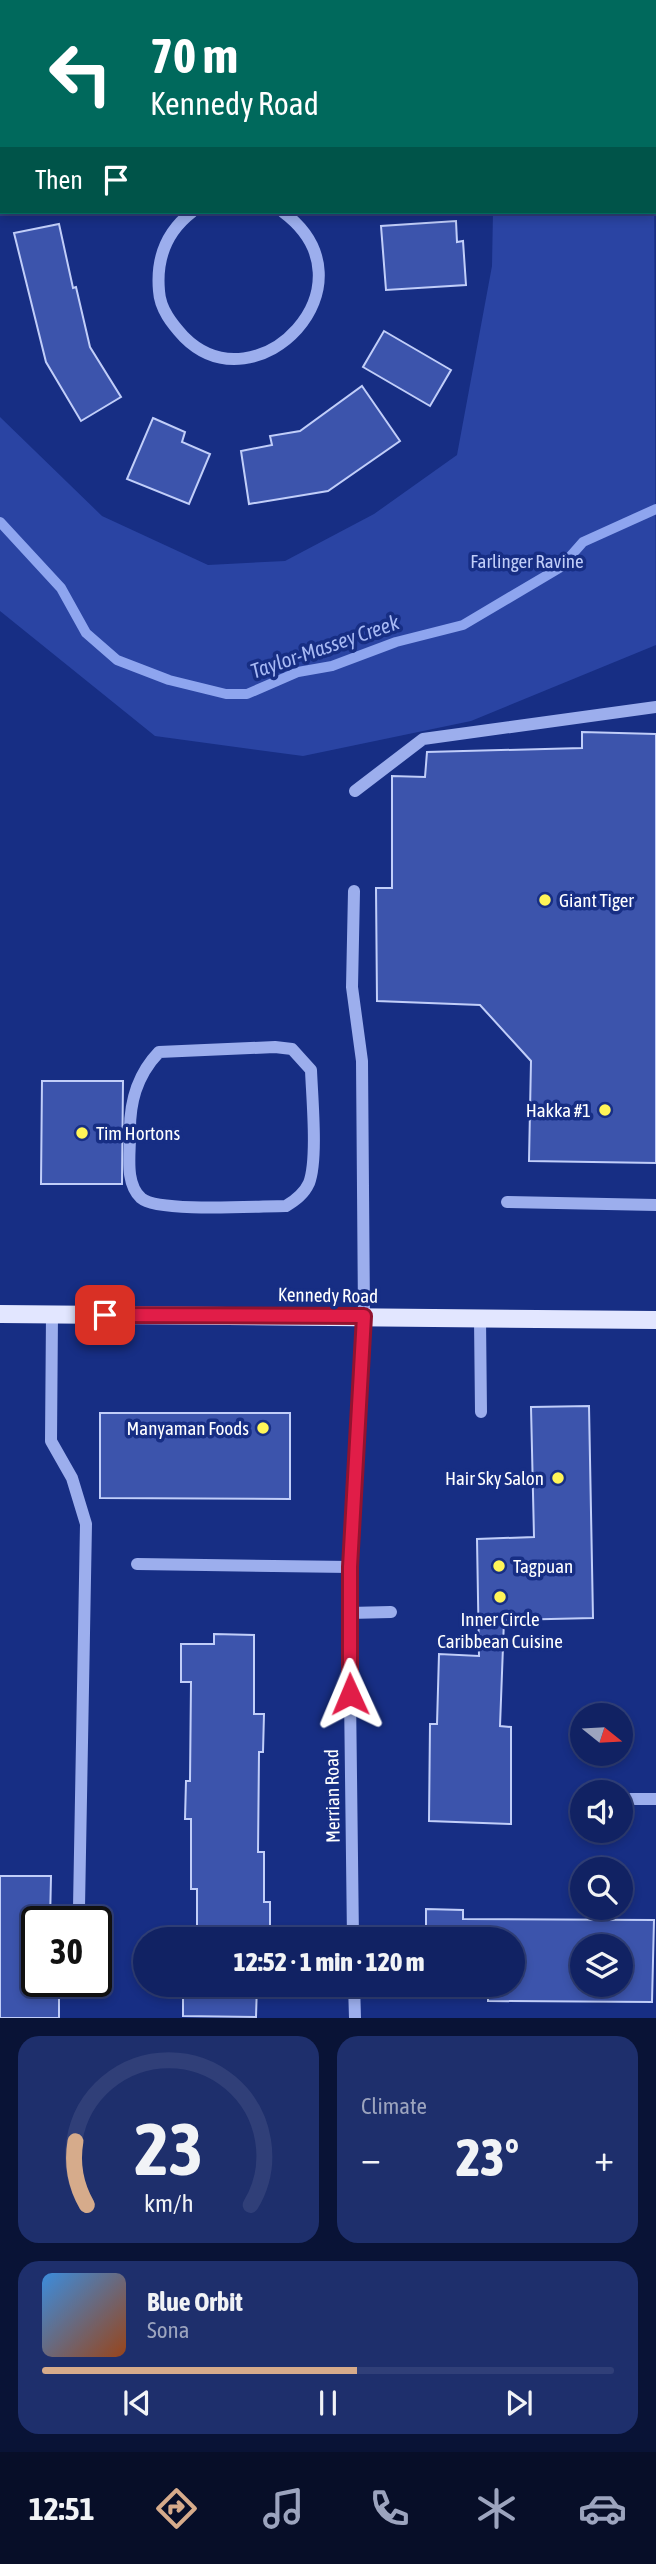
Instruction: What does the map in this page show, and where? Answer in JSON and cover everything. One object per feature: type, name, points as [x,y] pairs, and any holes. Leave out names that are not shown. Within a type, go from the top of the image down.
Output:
[{"type":"main road","name":"Kennedy Road","points":[[0,1314],[656,1320]]},
{"type":"street","points":[[176,217],[164,244],[158,271],[160,298],[165,311],[171,323],[190,343],[215,355],[243,358],[269,351],[292,336],[308,316],[317,292],[317,266],[310,242],[295,220],[286,214]]},
{"type":"street","points":[[355,790],[423,739],[656,707]]},
{"type":"street","name":"Merrian Road","points":[[353,1927],[349,1613],[364,1316],[362,1061],[352,987],[354,891]]},
{"type":"street","points":[[275,1047],[292,1049],[302,1057],[311,1070],[312,1165],[309,1182],[300,1197],[286,1206],[162,1207],[142,1198],[130,1178],[131,1105],[144,1067],[159,1052],[275,1047]]},
{"type":"street","points":[[507,1202],[656,1205]]},
{"type":"street","points":[[52,1314],[51,1441],[72,1478],[86,1524],[79,1906]]},
{"type":"street","points":[[480,1319],[481,1412]]},
{"type":"street","points":[[137,1564],[350,1567]]},
{"type":"street","points":[[349,1613],[391,1612]]},
{"type":"street","points":[[633,1799],[656,1799]]},
{"type":"street","points":[[354,1997],[355,2018]]},
{"type":"green space","name":"Farlinger Ravine","points":[[493,214],[654,214],[656,645],[471,721],[303,756],[155,736],[0,611],[0,417],[102,516],[208,565],[285,561],[374,514],[457,455],[492,266]]},
{"type":"building","points":[[456,221],[457,242],[463,241],[466,285],[386,290],[381,226]]},
{"type":"building","points":[[59,224],[90,347],[121,397],[81,421],[46,362],[14,233]]},
{"type":"building","points":[[384,331],[451,370],[430,406],[363,367]]},
{"type":"building","points":[[362,386],[400,441],[328,491],[249,504],[241,451],[272,445],[270,436],[300,431]]},
{"type":"building","points":[[153,418],[185,432],[182,442],[210,454],[189,504],[127,479]]},
{"type":"building","points":[[582,732],[656,734],[656,1163],[529,1161],[531,1061],[480,1005],[377,1001],[376,888],[392,888],[392,776],[425,777],[427,752],[582,748]]},
{"type":"building","name":"Tim Hortons","points":[[42,1081],[123,1081],[122,1184],[41,1184]]},
{"type":"building","points":[[589,1406],[593,1618],[504,1620],[500,1726],[511,1727],[511,1824],[429,1821],[430,1724],[437,1724],[439,1654],[479,1656],[477,1539],[534,1537],[531,1407]]},
{"type":"building","points":[[100,1413],[290,1413],[290,1499],[100,1498]]},
{"type":"building","points":[[214,1634],[254,1635],[254,1714],[264,1714],[263,1752],[259,1752],[258,1852],[264,1852],[264,1902],[270,1902],[270,1927],[197,1927],[197,1889],[191,1889],[191,1819],[185,1819],[186,1781],[190,1781],[191,1682],[181,1682],[181,1644],[214,1644]]},
{"type":"building","points":[[0,1876],[51,1876],[50,1906],[21,1906],[21,1997],[59,1997],[59,2018],[0,2018]]},
{"type":"building","points":[[426,1909],[463,1910],[463,1919],[654,1920],[652,2002],[488,2001],[488,1997],[525,1997],[525,1927],[426,1927]]},
{"type":"building","points":[[183,1997],[257,1997],[256,2017],[183,2016]]},
{"type":"waterway","name":"Taylor-Massey Creek","points":[[0,522],[61,588],[86,633],[117,660],[169,680],[226,694],[247,694],[298,672],[332,666],[396,642],[463,625],[561,567],[583,542],[656,509]]},
{"type":"place","name":"Giant Tiger","points":[[545,900]]},
{"type":"place","name":"Hakka #1","points":[[605,1110]]},
{"type":"place","name":"Tim Hortons","points":[[82,1133]]},
{"type":"place","name":"Manyaman Foods","points":[[263,1428]]},
{"type":"place","name":"Hair Sky Salon","points":[[558,1478]]},
{"type":"place","name":"Tagpuan","points":[[499,1566]]},
{"type":"place","name":"Inner Circle Caribbean Cuisine","points":[[500,1597]]},
{"type":"route","points":[[105,1315],[364,1316],[350,1567],[350,1694]]}]
